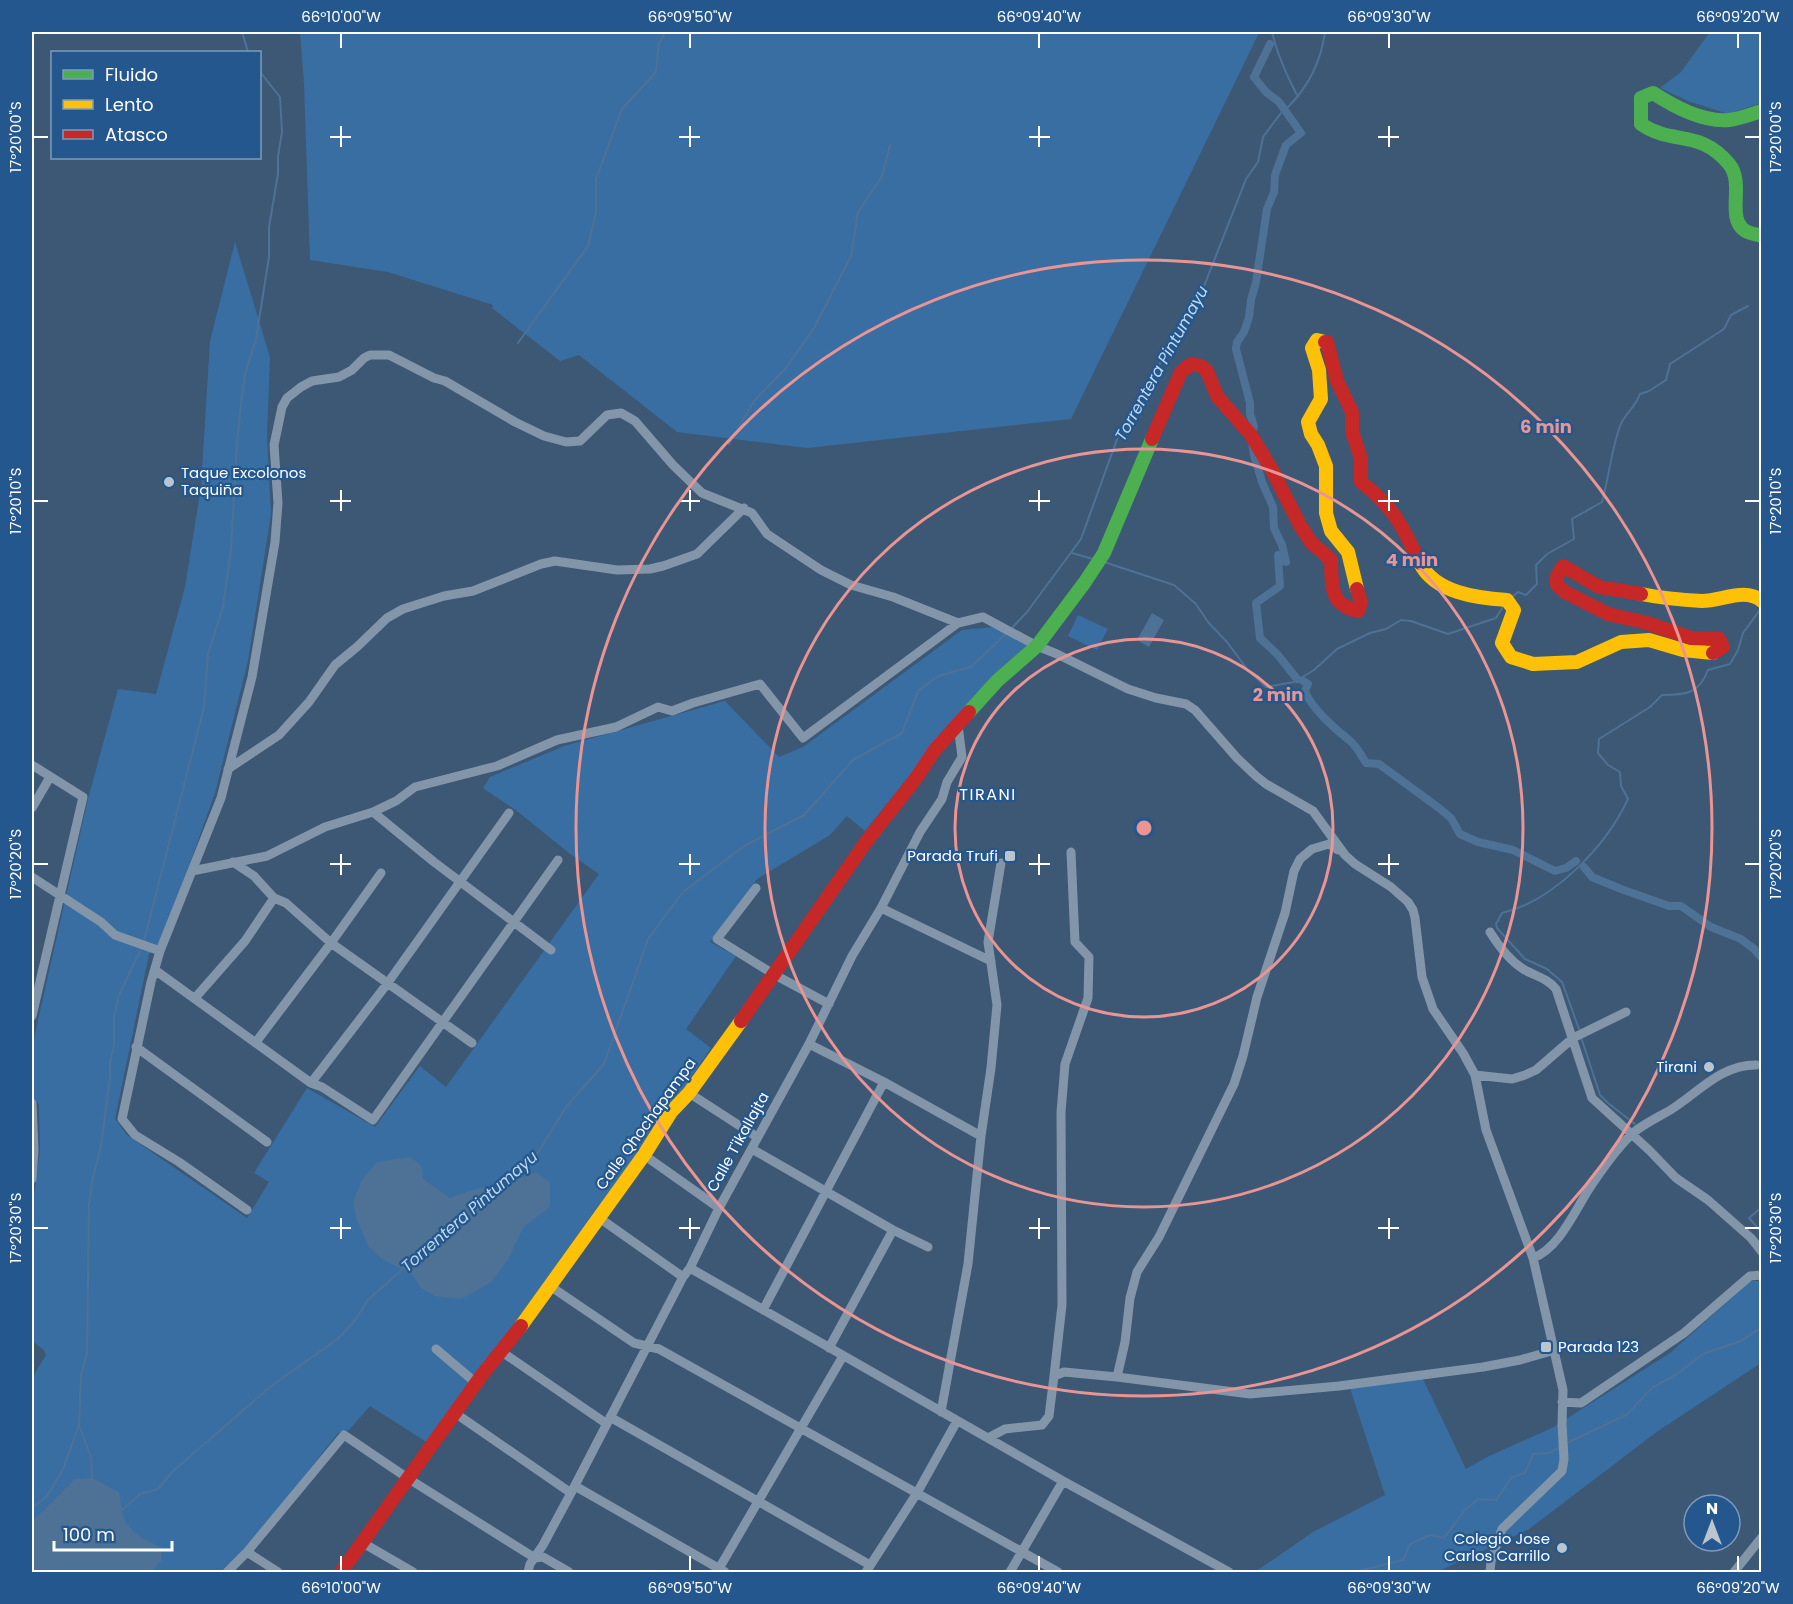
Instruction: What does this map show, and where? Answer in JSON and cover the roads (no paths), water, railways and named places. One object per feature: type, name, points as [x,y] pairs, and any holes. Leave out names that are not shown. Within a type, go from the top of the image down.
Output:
[{"type":"street","points":[[1761,111],[1729,120],[1695,115],[1666,102],[1653,93],[1641,98],[1641,124],[1651,132],[1674,138],[1695,139],[1711,148],[1732,167],[1738,180],[1736,213],[1738,224],[1744,231],[1761,236]]},
{"type":"street","name":"Calle Qhochapampa","points":[[341,1572],[476,1383],[502,1352],[644,1155],[671,1112],[689,1093],[775,975],[866,842],[934,752],[1032,644],[1052,628],[1104,553],[1170,394],[1181,372],[1191,364],[1201,366],[1207,371],[1217,396],[1251,435],[1301,527],[1311,542],[1331,560],[1332,586],[1338,604],[1346,610],[1358,611],[1361,603],[1348,552],[1331,531],[1326,513],[1326,466],[1308,422],[1321,399],[1319,370],[1312,348],[1317,340],[1327,342],[1337,381],[1352,412],[1352,431],[1361,459],[1361,482],[1382,498],[1400,521],[1426,575],[1460,593],[1478,598],[1507,600],[1514,610],[1502,643],[1511,657],[1533,664],[1577,662],[1621,642],[1649,640],[1683,650],[1713,653],[1723,647],[1719,639],[1691,638],[1647,622],[1608,614],[1565,592],[1557,585],[1557,576],[1563,566],[1599,587],[1645,595],[1705,601],[1731,595],[1756,596],[1761,601]]},
{"type":"street","points":[[247,1210],[130,1131],[122,1119],[136,1047],[160,951],[221,798],[252,677],[274,549],[278,503],[274,445],[282,407],[287,399],[301,387],[312,381],[339,377],[352,370],[370,355],[389,355],[399,358],[434,378],[445,381],[515,422],[555,440],[580,441],[607,415],[621,413],[635,421],[702,494],[744,508],[752,513],[767,534],[821,570],[851,585],[893,597],[958,623]]},
{"type":"street","points":[[228,769],[279,735],[309,702],[334,665],[387,618],[403,609],[444,596],[473,591],[541,564],[555,561],[617,570],[650,569],[663,566],[697,554],[744,508]]},
{"type":"street","points":[[192,871],[267,856],[325,827],[373,812],[396,801],[415,788],[496,766],[557,740],[616,728],[658,707],[672,711],[760,684],[803,738],[958,623],[983,617],[1032,644],[1128,689],[1186,704],[1195,710],[1256,776],[1313,811],[1345,855]]},
{"type":"street","name":"Calle T'ikallajta","points":[[528,1572],[530,1564],[573,1490],[683,1277],[690,1268],[719,1208],[809,1044],[852,956],[881,908],[920,832],[936,810],[947,782],[962,757],[958,725]]},
{"type":"street","points":[[32,765],[83,797],[35,988],[32,1016]]},
{"type":"street","points":[[32,808],[50,777]]},
{"type":"street","points":[[373,812],[514,924],[551,950]]},
{"type":"street","points":[[311,1083],[387,984],[509,813]]},
{"type":"street","points":[[1118,1377],[1130,1298],[1137,1272],[1159,1238],[1234,1084],[1257,997],[1285,914],[1294,871],[1300,859],[1312,849],[1329,844],[1391,887],[1408,902],[1413,910],[1422,976],[1433,1009],[1475,1075],[1486,1130],[1533,1258],[1555,1350],[1563,1390],[1564,1459],[1562,1471],[1502,1529],[1491,1561],[1490,1572]]},
{"type":"street","points":[[988,1438],[1005,1429],[1042,1425],[1048,1416],[1054,1376],[1062,1305],[1061,1112],[1065,1064],[1088,998],[1089,957],[1075,942],[1071,852]]},
{"type":"street","points":[[155,970],[311,1083],[373,1120],[558,860]]},
{"type":"street","points":[[233,862],[254,876],[274,898],[286,903],[331,943],[472,1043]]},
{"type":"street","points":[[941,1412],[968,1264],[981,1136],[998,1005],[988,942],[1001,863]]},
{"type":"street","points":[[256,1042],[381,873]]},
{"type":"street","points":[[32,877],[101,922],[115,935],[160,951]]},
{"type":"street","points":[[756,888],[717,939],[775,975],[829,1004]]},
{"type":"street","points":[[195,998],[245,940],[274,898]]},
{"type":"street","points":[[881,908],[991,961]]},
{"type":"street","points":[[1490,932],[1498,944],[1523,969],[1543,978],[1556,989],[1592,1098],[1676,1178],[1708,1200],[1751,1238],[1761,1252]]},
{"type":"street","points":[[1475,1075],[1512,1079],[1525,1075],[1536,1070],[1573,1038],[1626,1012]]},
{"type":"street","points":[[809,1044],[884,1082],[981,1136]]},
{"type":"street","points":[[136,1047],[267,1142]]},
{"type":"street","points":[[1533,1258],[1544,1254],[1556,1241],[1594,1181],[1632,1134],[1673,1108],[1712,1079],[1745,1065],[1756,1065]]},
{"type":"street","points":[[763,1310],[884,1082]]},
{"type":"street","points":[[689,1093],[757,1137]]},
{"type":"street","points":[[32,1103],[34,1150],[32,1179]]},
{"type":"street","points":[[752,1149],[893,1230],[928,1247]]},
{"type":"street","points":[[644,1155],[719,1208]]},
{"type":"street","points":[[598,1217],[683,1277]]},
{"type":"street","points":[[829,1348],[893,1230]]},
{"type":"street","points":[[690,1268],[1063,1481],[1230,1572]]},
{"type":"street","points":[[1562,1402],[1581,1403],[1684,1333],[1750,1276],[1761,1275]]},
{"type":"street","points":[[550,1286],[634,1343],[659,1348],[1058,1572]]},
{"type":"street","points":[[436,1349],[476,1383]]},
{"type":"street","points":[[1054,1376],[1065,1372],[1118,1377],[1250,1395],[1340,1386],[1483,1367],[1555,1350]]},
{"type":"street","points":[[502,1352],[608,1421],[759,1502],[868,1569],[917,1493],[957,1420]]},
{"type":"street","points":[[455,1413],[573,1490],[721,1571],[843,1356]]},
{"type":"street","points":[[227,1572],[247,1552],[344,1435],[409,1479],[535,1558],[543,1557],[569,1572]]},
{"type":"street","points":[[1010,1572],[1063,1481]]},
{"type":"street","points":[[1734,1572],[1761,1537]]},
{"type":"street","points":[[363,1543],[413,1572]]},
{"type":"street","points":[[247,1552],[278,1572]]},
{"type":"water","points":[[1152,613],[1164,620],[1149,647],[1137,640]]},
{"type":"water","points":[[409,1157],[421,1165],[423,1179],[450,1198],[489,1186],[499,1187],[535,1172],[550,1182],[550,1206],[523,1228],[508,1260],[490,1283],[461,1299],[435,1296],[421,1288],[412,1274],[383,1260],[368,1246],[357,1220],[353,1203],[361,1181],[377,1162]]},
{"type":"water","points":[[92,1478],[119,1492],[128,1526],[141,1537],[161,1547],[161,1561],[151,1572],[37,1572],[32,1568],[32,1522],[75,1479]]},
{"type":"waterway","points":[[242,32],[248,51]]},
{"type":"waterway","points":[[518,343],[588,246],[596,212],[596,179],[622,109],[656,72],[659,43],[666,32]]},
{"type":"waterway","points":[[1272,32],[1283,65],[1298,97]]},
{"type":"waterway","name":"Torrentera Pintumayu","points":[[1288,107],[1313,72],[1325,32]]},
{"type":"waterway","points":[[1270,44],[1254,77],[1266,92],[1279,102],[1301,133],[1286,145],[1275,175],[1274,192],[1267,209],[1249,317],[1236,349],[1254,426],[1251,435],[1254,455],[1273,507],[1274,528],[1282,545],[1286,562],[1278,555],[1280,586],[1256,603],[1260,638],[1278,655],[1297,679]]},
{"type":"waterway","points":[[144,941],[204,707],[208,654],[223,607],[231,549],[241,404],[245,374],[256,339],[269,257],[269,227],[282,132],[280,97],[261,73]]},
{"type":"waterway","name":"Torrentera Pintumayu","points":[[1011,629],[1027,612],[1081,539],[1120,431],[1201,294],[1246,179],[1258,162],[1263,137],[1281,113]]},
{"type":"waterway","points":[[729,444],[754,401],[785,369],[814,328],[851,256],[858,212],[882,176],[890,145]]},
{"type":"waterway","points":[[1512,597],[1518,592],[1526,595],[1537,584],[1536,565],[1547,554],[1574,539],[1572,519],[1602,502],[1620,426],[1640,394],[1666,380],[1670,364],[1724,329],[1731,315],[1748,306]]},
{"type":"waterway","points":[[1072,553],[1093,559]]},
{"type":"waterway","points":[[1104,562],[1174,585],[1196,604],[1247,669],[1266,687],[1294,682],[1314,670],[1337,649],[1370,633],[1386,629],[1401,620],[1411,621],[1448,634],[1496,618],[1504,605]]},
{"type":"waterway","points":[[1579,1029],[1562,982],[1547,969],[1525,959],[1496,924],[1502,913],[1541,897],[1559,884],[1592,853],[1618,817],[1628,799],[1621,786],[1620,772],[1608,765],[1598,753],[1599,739],[1650,707],[1662,695],[1691,691],[1700,684],[1708,670],[1730,664],[1738,650],[1743,633],[1762,607]]},
{"type":"waterway","name":"Torrentera Pintumayu","points":[[497,1188],[537,1154],[566,1107],[604,1064],[648,939],[683,892],[744,846],[804,815],[853,760],[902,733],[918,691],[938,676],[971,667],[1007,633]]},
{"type":"waterway","points":[[1303,681],[1308,684],[1305,691],[1308,698],[1331,725],[1354,745],[1366,763],[1379,764],[1439,808],[1451,818],[1460,834],[1478,842],[1513,850],[1555,871],[1566,868],[1576,861]]},
{"type":"waterway","points":[[1584,867],[1592,877],[1621,889],[1669,906],[1681,906],[1711,927],[1741,939],[1762,958]]},
{"type":"waterway","points":[[92,1478],[91,1457],[79,1425],[81,1375],[87,1353],[89,1204],[101,1146],[114,1046],[114,1018],[119,995],[142,947]]},
{"type":"waterway","points":[[1581,1037],[1600,1095],[1635,1124]]},
{"type":"waterway","points":[[1762,1207],[1749,1218],[1762,1233]]},
{"type":"waterway","name":"Torrentera Pintumayu","points":[[122,1510],[140,1494],[158,1489],[171,1473],[271,1386],[339,1338],[368,1300],[404,1268]]},
{"type":"waterway","points":[[1565,1444],[1626,1415],[1653,1387],[1677,1374],[1703,1354],[1741,1341],[1762,1327]]},
{"type":"waterway","points":[[32,1508],[47,1496],[63,1469],[79,1425]]},
{"type":"waterway","points":[[1347,1572],[1403,1560],[1410,1544],[1430,1535],[1444,1538],[1464,1511],[1478,1499],[1496,1500],[1512,1477],[1525,1473],[1533,1454],[1549,1453],[1560,1447]]},
{"type":"place","name":"Taque Excolonos Taquiña","points":[[169,482]]},
{"type":"place","name":"Parada Trufi","points":[[1010,856]]},
{"type":"place","name":"Tirani","points":[[1709,1067]]},
{"type":"place","name":"Parada 123","points":[[1546,1347]]},
{"type":"place","name":"Colegio Jose Carlos Carrillo","points":[[1562,1548]]},
{"type":"district","name":"TIRANI","points":[[988,794]]}]
